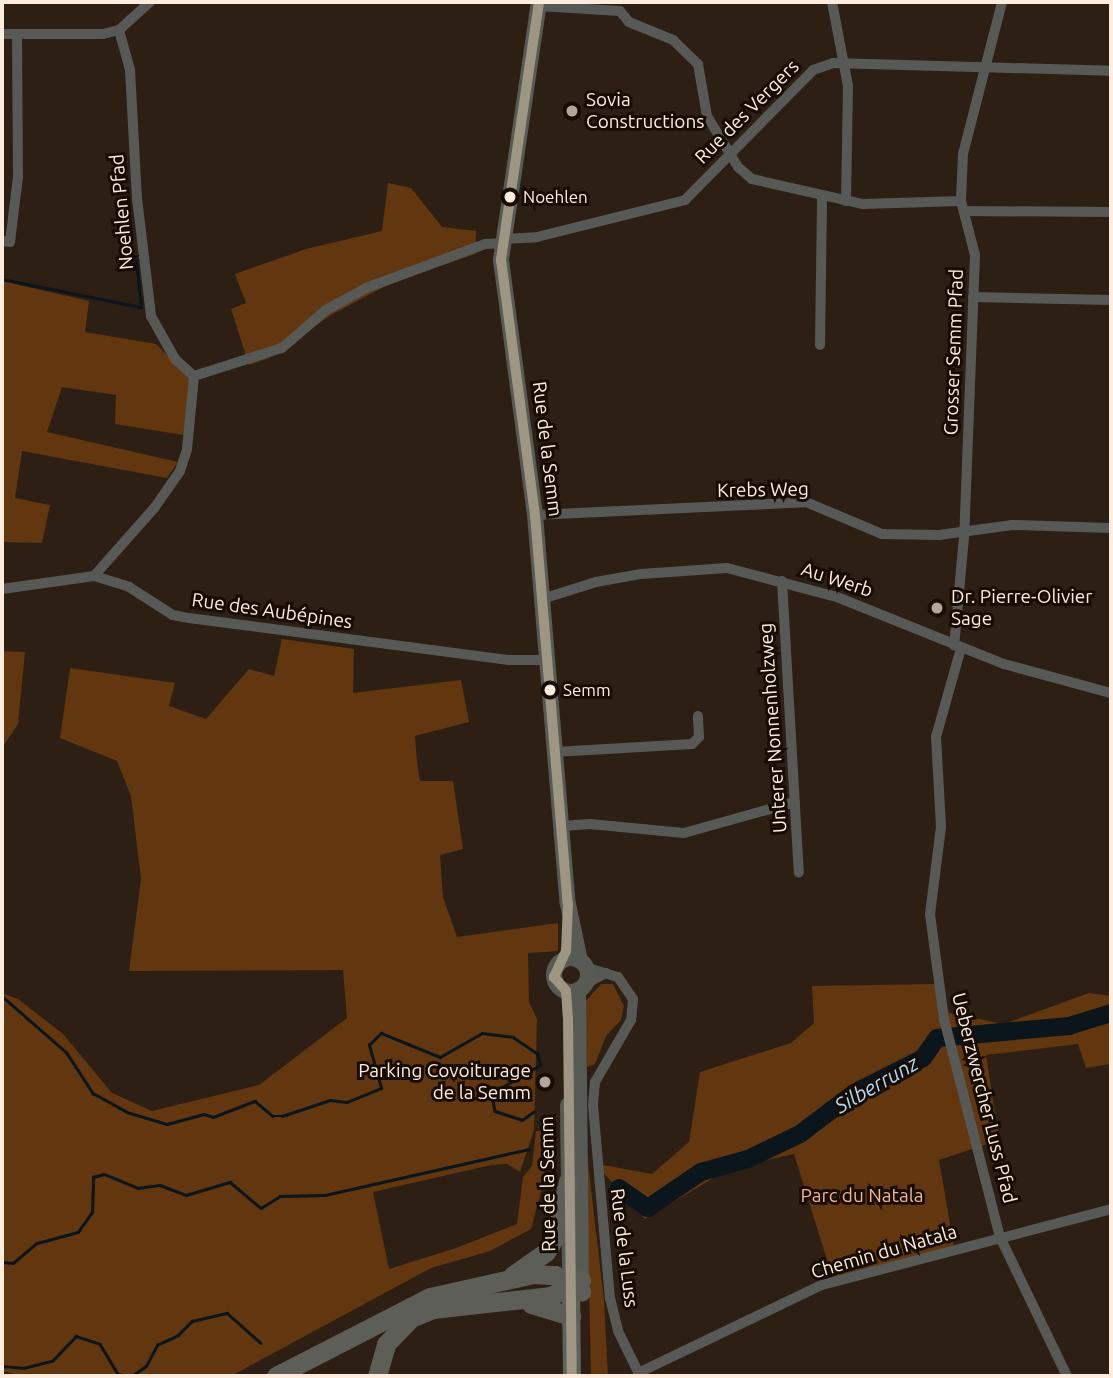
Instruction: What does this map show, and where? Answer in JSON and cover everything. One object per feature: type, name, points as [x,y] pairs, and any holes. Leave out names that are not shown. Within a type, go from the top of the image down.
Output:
[{"type":"highway","points":[[506,1279],[546,1252],[555,1237],[568,1181]]},
{"type":"highway","points":[[276,1376],[430,1297],[506,1279],[555,1275],[578,1285]]},
{"type":"highway","points":[[377,1376],[386,1344],[411,1318],[433,1308],[551,1296],[578,1285]]},
{"type":"highway","points":[[502,1302],[548,1307],[571,1316]]},
{"type":"main road","name":"Rue de la Semm","points":[[539,4],[503,241],[504,292],[535,515],[568,904],[576,962]]},
{"type":"main road","points":[[576,962],[554,976],[576,989]]},
{"type":"main road","points":[[576,962],[576,989]]},
{"type":"main road","name":"Rue de la Semm","points":[[576,989],[568,1181],[583,1376]]},
{"type":"main road","name":"Rue de la Semm","points":[[572,1376],[571,1316],[578,1285],[576,989]]},
{"type":"street","points":[[2,34],[119,30],[149,2]]},
{"type":"street","name":"Grosser Semm Pfad","points":[[957,647],[975,255],[962,206],[963,154],[1002,2]]},
{"type":"street","points":[[539,4],[621,6],[629,22],[673,40],[689,53],[698,64],[707,116],[729,152],[752,179],[846,201],[1111,212]]},
{"type":"street","points":[[833,9],[845,61],[846,201]]},
{"type":"street","name":"Noehlen Pfad","points":[[119,30],[130,70],[137,198],[151,316],[175,359],[194,376]]},
{"type":"street","points":[[2,241],[10,242],[18,177],[17,34]]},
{"type":"street","name":"Rue des Vergers","points":[[194,376],[282,348],[326,310],[366,288],[485,244],[537,237],[685,200],[729,152],[793,95],[813,70],[845,61],[1111,71]]},
{"type":"street","points":[[820,345],[822,197]]},
{"type":"street","points":[[973,297],[1111,300]]},
{"type":"street","points":[[94,576],[155,508],[180,471],[187,449],[194,376]]},
{"type":"street","name":"Krebs Weg","points":[[535,515],[806,502],[882,534],[939,535],[964,530],[1044,525],[1111,528]]},
{"type":"street","name":"Au Werb","points":[[542,599],[596,582],[704,567],[782,581],[869,608],[957,647],[1111,693]]},
{"type":"street","name":"Rue des Aubépines","points":[[2,589],[94,576],[129,587],[173,615],[189,618],[509,660],[547,660]]},
{"type":"street","name":"Unterer Nonnenholzweg","points":[[782,581],[799,873]]},
{"type":"street","name":"Ueberzwercher Luss Pfad","points":[[957,647],[936,737],[941,827],[930,914],[946,1028],[1000,1237],[1068,1376]]},
{"type":"street","points":[[555,752],[692,744],[699,737],[698,716]]},
{"type":"street","points":[[562,826],[590,824],[684,833],[795,802]]},
{"type":"street","name":"Rue de la Luss","points":[[576,962],[606,973],[628,987],[633,1010],[595,1082],[599,1193],[611,1298],[618,1331],[639,1374]]},
{"type":"street","points":[[576,989],[606,973]]},
{"type":"street","name":"Chemin du Natala","points":[[639,1374],[822,1285],[1111,1209]]},
{"type":"green space","points":[[388,183],[411,188],[442,227],[476,231],[475,254],[389,284],[331,315],[269,358],[249,365],[231,309],[246,303],[235,274],[306,249],[382,231]]},
{"type":"green space","points":[[2,281],[89,301],[85,332],[156,344],[192,380],[190,436],[115,424],[116,395],[62,387],[47,432],[178,462],[167,478],[22,451],[15,498],[50,505],[42,543],[2,542]]},
{"type":"green space","points":[[282,639],[354,649],[353,693],[461,680],[469,722],[415,736],[420,781],[453,781],[463,849],[440,855],[443,897],[457,937],[558,923],[558,951],[528,953],[529,1002],[537,1019],[534,1130],[520,1172],[507,1164],[491,1165],[373,1192],[389,1269],[456,1248],[517,1224],[523,1177],[532,1166],[536,1131],[547,1132],[544,1180],[531,1229],[490,1251],[431,1268],[231,1376],[22,1376],[2,1371],[2,993],[18,999],[63,1034],[112,1093],[152,1111],[259,1085],[347,1018],[343,970],[129,971],[141,879],[131,796],[117,761],[60,738],[70,668],[175,683],[169,706],[206,719],[249,669],[274,676]]},
{"type":"green space","points":[[2,651],[25,652],[18,724],[2,748]]},
{"type":"green space","points":[[601,984],[613,984],[624,1006],[621,1020],[606,1036],[595,1064],[587,1067],[585,1002]]},
{"type":"green space","name":"Parc du Natala","points":[[937,984],[949,1013],[1004,1024],[1089,993],[1111,996],[1111,1064],[1086,1068],[1078,1044],[986,1055],[999,1140],[939,1160],[954,1247],[833,1279],[794,1154],[730,1168],[645,1219],[602,1171],[603,1165],[652,1174],[689,1142],[700,1072],[791,1043],[814,1023],[812,986]]},
{"type":"green space","points":[[586,1145],[604,1301],[608,1376],[591,1376]]},
{"type":"waterway","points":[[2,279],[141,307],[136,261],[140,260]]},
{"type":"waterway","points":[[2,996],[67,1053],[93,1093],[127,1112],[167,1124],[204,1114],[213,1117],[255,1101],[273,1116],[282,1116],[330,1100],[347,1102],[381,1088],[369,1045],[381,1033],[440,1057],[482,1033],[513,1037],[537,1053],[541,1065],[500,1089],[493,1100],[495,1111],[522,1120],[533,1112]]},
{"type":"waterway","name":"Silberrunz","points":[[619,1188],[648,1208],[701,1172],[748,1159],[800,1134],[854,1093],[923,1058],[937,1038],[1069,1026],[1111,1013]]},
{"type":"waterway","points":[[2,1262],[13,1263],[37,1243],[78,1232],[92,1212],[93,1177],[104,1174],[138,1188],[160,1185],[186,1195],[230,1182],[261,1208],[280,1196],[325,1195],[529,1149]]},
{"type":"waterway","points":[[132,1376],[146,1366],[157,1345],[178,1335],[192,1321],[227,1313],[261,1343]]},
{"type":"waterway","points":[[2,1366],[23,1368],[52,1361],[76,1336],[100,1344],[118,1374],[127,1376]]},
{"type":"transit line","points":[[539,2],[501,260],[535,515],[568,904],[566,951],[554,977],[566,991],[568,1018],[572,1376]]},
{"type":"place","name":"Sovia Constructions","points":[[572,111]]},
{"type":"place","name":"Noehlen","points":[[510,197]]},
{"type":"place","name":"Dr. Pierre-Olivier Sage","points":[[937,608]]},
{"type":"place","name":"Semm","points":[[550,690]]},
{"type":"place","name":"Parking Covoiturage de la Semm","points":[[545,1082]]}]
